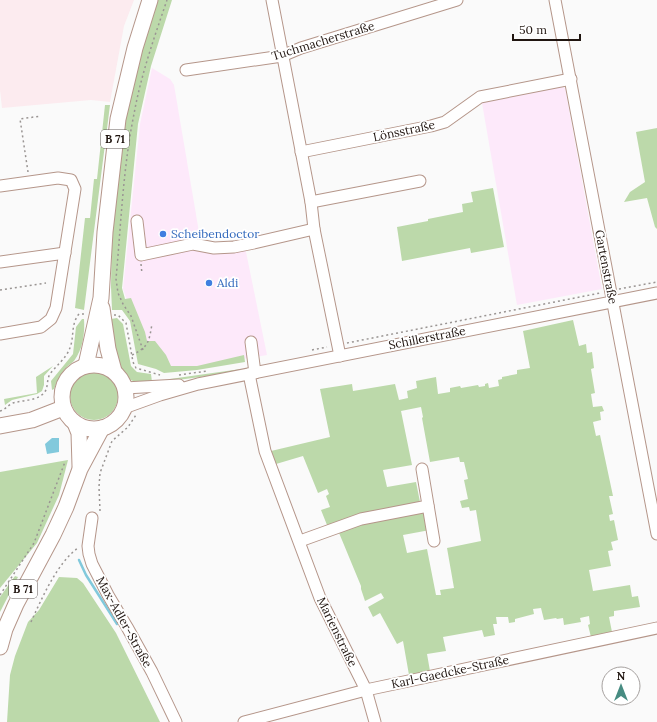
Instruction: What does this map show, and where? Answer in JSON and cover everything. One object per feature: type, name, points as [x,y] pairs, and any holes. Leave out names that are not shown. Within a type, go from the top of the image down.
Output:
[{"type":"main road","name":"B 71","points":[[86,365],[101,298],[105,232],[118,119],[133,54],[150,0]]},
{"type":"main road","name":"B 71","points":[[101,298],[108,349],[114,371],[121,379],[125,388]]},
{"type":"main road","points":[[0,426],[39,418],[63,408],[61,396],[64,383],[73,371],[86,365],[101,365],[114,371]]},
{"type":"main road","points":[[125,388],[126,398],[131,411]]},
{"type":"main road","name":"B 71","points":[[63,408],[69,418],[75,423],[79,433],[80,469]]},
{"type":"main road","name":"B 71","points":[[0,647],[10,616],[20,594],[53,535],[66,507],[80,469],[102,428],[131,411]]},
{"type":"main road","points":[[75,423],[88,428],[102,428]]},
{"type":"street","points":[[272,0],[311,202],[314,228],[339,350]]},
{"type":"street","name":"Tuchmacherstraße","points":[[186,70],[282,54],[457,0]]},
{"type":"street","name":"Gartenstraße","points":[[555,0],[657,534]]},
{"type":"street","name":"Lönsstraße","points":[[301,152],[431,126],[445,122],[480,96],[571,79]]},
{"type":"street","points":[[0,186],[58,178],[72,180],[75,189],[56,308],[51,319],[41,327],[0,334]]},
{"type":"street","points":[[311,202],[420,181]]},
{"type":"street","points":[[138,221],[141,255],[193,244],[214,248],[234,247],[314,228]]},
{"type":"street","points":[[0,262],[65,253]]},
{"type":"street","name":"Schillerstraße","points":[[131,411],[160,395],[198,384],[252,373],[339,350],[611,296],[657,293]]},
{"type":"street","name":"Marienstraße","points":[[251,342],[252,373],[265,451],[325,610],[366,690],[375,722]]},
{"type":"street","name":"Schillerstraße","points":[[125,388],[198,384]]},
{"type":"street","points":[[422,469],[434,541]]},
{"type":"street","points":[[300,541],[361,519],[428,506]]},
{"type":"street","name":"Max-Adler-Straße","points":[[92,518],[88,546],[89,554],[99,579],[152,672],[176,722]]},
{"type":"street","name":"Karl-Gaedcke-Straße","points":[[244,722],[366,690],[657,628]]},
{"type":"path","points":[[143,350],[130,316],[118,293],[116,279],[124,177],[134,114],[149,53],[167,0]]},
{"type":"path","points":[[29,182],[20,120],[41,116]]},
{"type":"path","name":"Schillerstraße","points":[[311,351],[339,350],[611,296],[657,282]]},
{"type":"path","points":[[0,290],[46,283]]},
{"type":"path","points":[[0,411],[12,404],[43,394],[47,388],[47,382],[50,375],[69,350],[73,326],[76,318],[79,314],[85,314]]},
{"type":"path","points":[[112,315],[118,315],[126,323],[136,368],[163,376]]},
{"type":"path","points":[[132,355],[143,350],[149,341],[152,324]]},
{"type":"path","points":[[173,376],[212,371]]},
{"type":"path","points":[[92,518],[100,511],[100,473],[112,441],[128,427],[131,411]]},
{"type":"path","points":[[0,595],[34,543],[51,502],[65,462]]},
{"type":"path","points":[[31,622],[42,599],[65,559],[78,548],[88,546]]},
{"type":"shaded area","points":[[0,0],[134,0],[124,26],[110,102],[91,100],[2,108],[0,90]]},
{"type":"shaded area","points":[[152,68],[170,79],[174,85],[200,238],[207,251],[245,247],[267,355],[167,372],[142,341],[123,289],[140,124]]},
{"type":"shaded area","points":[[562,87],[565,88],[602,289],[517,305],[482,103]]},
{"type":"green space","points":[[156,0],[172,0],[151,66],[138,124],[122,288],[125,299],[131,298],[145,332],[147,341],[155,341],[166,355],[171,366],[197,366],[244,355],[245,362],[197,370],[164,373],[138,364],[130,321],[122,310],[112,310],[111,287],[112,222],[120,149],[131,86]]},
{"type":"green space","points":[[105,105],[110,105],[84,310],[75,308],[85,218],[90,218],[94,179],[97,179]]},
{"type":"green space","points":[[657,128],[657,229],[655,227],[647,198],[624,202],[630,192],[645,182],[636,132]]},
{"type":"green space","points":[[493,188],[504,247],[471,253],[470,248],[402,261],[397,227],[463,212],[462,204],[473,202],[471,192]]},
{"type":"green space","points":[[117,318],[123,324],[131,366],[137,372],[151,374],[152,382],[133,381],[126,377],[121,371],[115,354],[111,319]]},
{"type":"green space","points":[[82,319],[84,319],[84,330],[80,351],[74,361],[63,371],[54,389],[52,390],[51,381],[73,354],[76,327]]},
{"type":"green space","points":[[573,320],[579,346],[586,344],[587,353],[592,352],[594,368],[591,369],[595,393],[591,394],[593,407],[602,406],[604,411],[600,412],[601,420],[593,422],[596,436],[600,435],[613,496],[609,496],[613,514],[609,515],[610,521],[614,520],[618,540],[611,542],[613,550],[608,551],[611,566],[589,570],[593,591],[630,585],[632,597],[638,596],[640,607],[614,611],[614,616],[609,617],[612,632],[591,637],[588,625],[590,624],[589,616],[580,618],[581,622],[564,625],[563,618],[544,620],[541,608],[533,609],[534,614],[515,619],[515,622],[509,623],[508,617],[496,617],[497,624],[493,624],[495,635],[484,637],[482,630],[443,637],[446,651],[427,654],[430,671],[409,675],[403,641],[397,644],[380,613],[373,617],[368,607],[384,598],[381,593],[365,601],[361,586],[337,528],[329,530],[321,510],[330,507],[326,496],[329,494],[327,489],[318,493],[303,456],[276,464],[271,451],[330,437],[320,389],[352,384],[353,391],[395,384],[399,400],[408,398],[407,391],[417,388],[416,381],[436,377],[438,394],[450,392],[450,388],[460,386],[461,388],[478,385],[479,387],[485,386],[485,384],[488,383],[489,388],[499,386],[498,380],[502,379],[502,377],[517,374],[517,370],[530,368],[523,331]],"holes":[[[421,407],[430,462],[459,457],[460,462],[464,462],[468,479],[464,480],[468,499],[460,501],[462,508],[469,507],[470,511],[476,510],[481,541],[447,548],[454,588],[440,590],[441,595],[436,595],[427,549],[407,553],[403,535],[430,530],[424,507],[337,528],[421,507],[416,482],[387,487],[383,470],[412,465],[401,411]]]},
{"type":"green space","points":[[53,366],[44,376],[42,391],[37,394],[12,400],[5,405],[4,399],[37,393],[36,377]]},
{"type":"green space","points":[[241,369],[238,372],[170,381],[170,379]]},
{"type":"green space","points":[[89,372],[99,372],[111,379],[118,391],[118,401],[111,413],[99,420],[89,420],[81,416],[74,409],[70,401],[70,391],[74,383],[81,376]]},
{"type":"green space","points":[[68,460],[59,495],[37,543],[0,588],[0,472]]},
{"type":"green space","points":[[15,576],[18,577],[0,612],[0,597]]},
{"type":"green space","points":[[59,577],[77,578],[83,583],[116,633],[160,722],[7,722],[10,675],[15,656],[28,622],[39,610]]},
{"type":"water","points":[[52,438],[59,438],[59,452],[47,454],[45,444]]},
{"type":"waterway","points":[[79,560],[86,575],[117,624]]},
{"type":"place","name":"Scheibendoctor","points":[[163,234]]},
{"type":"place","name":"Aldi","points":[[209,283]]}]
